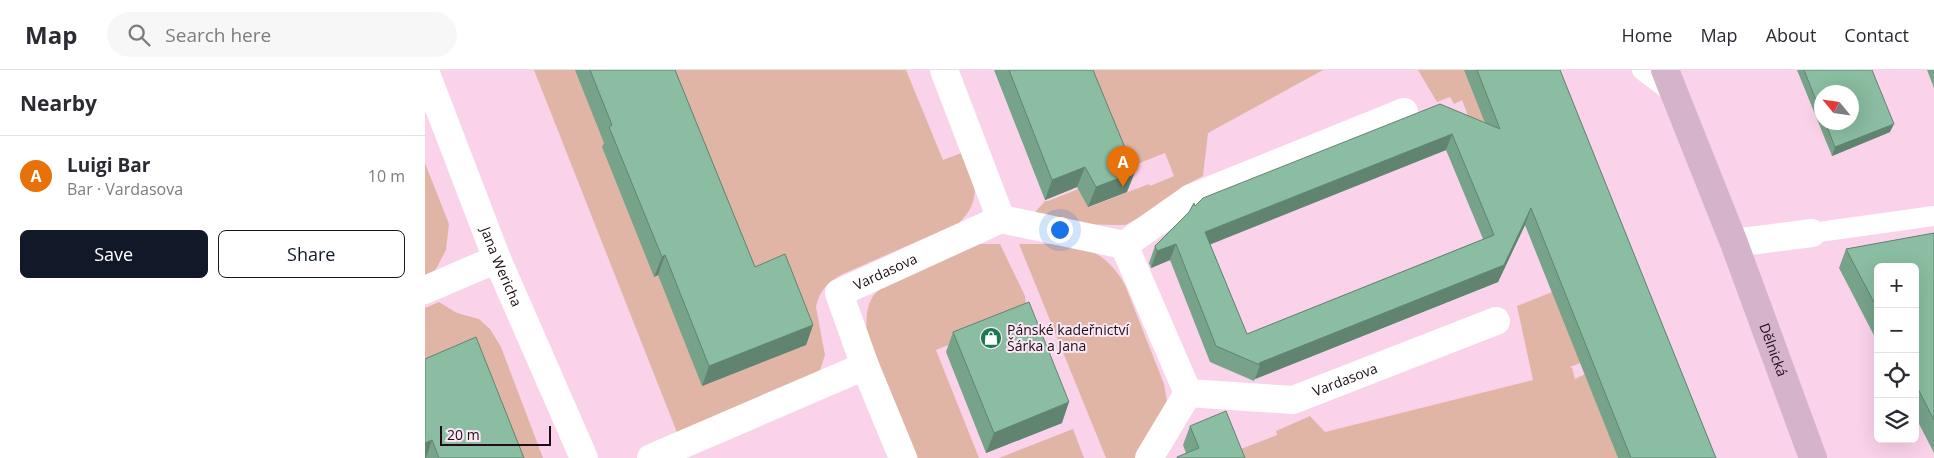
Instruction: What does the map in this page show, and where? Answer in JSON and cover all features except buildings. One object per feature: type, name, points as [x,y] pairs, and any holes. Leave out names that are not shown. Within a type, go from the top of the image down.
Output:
[{"type":"street","points":[[944,70],[1001,218],[1123,245],[1191,198],[1404,112]]},
{"type":"street","name":"Dělnická","points":[[1665,70],[1677,83],[1813,458]]},
{"type":"street","name":"Jana Wericha","points":[[425,71],[497,259],[584,458]]},
{"type":"street","name":"Vardasova","points":[[903,458],[865,366],[839,293],[1001,218]]},
{"type":"street","points":[[1734,242],[1812,233]]},
{"type":"street","points":[[1123,245],[1189,393],[1149,458]]},
{"type":"street","points":[[425,290],[497,259]]},
{"type":"street","name":"Vardasova","points":[[1189,393],[1293,400],[1496,321]]},
{"type":"street","points":[[651,458],[865,366]]},
{"type":"lane","points":[[1642,70],[1677,83]]},
{"type":"lane","points":[[1812,233],[1934,216]]},
{"type":"shaded area","points":[[534,70],[906,70],[943,160],[964,152],[975,189],[972,205],[959,223],[843,274],[825,287],[817,301],[816,307],[825,355],[820,370],[807,384],[680,440]]},
{"type":"shaded area","points":[[1077,70],[1323,70],[1208,133],[1203,176],[1180,188],[1182,194],[1125,225],[1053,224],[1030,218],[1045,201],[1086,186],[1089,207],[1174,176],[1165,153],[1119,171]]},
{"type":"shaded area","points":[[1418,70],[1546,70],[1555,93],[1472,126],[1462,100],[1454,104],[1450,97],[1437,102]]},
{"type":"shaded area","points":[[425,163],[449,224],[446,250],[429,282],[425,283]]},
{"type":"shaded area","points":[[979,244],[1000,244],[1025,296],[1027,314],[936,350],[979,458],[918,458],[866,331],[869,304],[873,296],[887,281]]},
{"type":"shaded area","points":[[1019,244],[1066,245],[1092,252],[1104,259],[1115,270],[1125,285],[1164,384],[1167,402],[1137,458],[1106,458]]},
{"type":"shaded area","points":[[1624,263],[1580,363],[1570,367],[1575,379],[1585,374],[1618,458],[1231,458],[1228,454],[1277,435],[1276,431],[1310,416],[1325,432],[1533,380],[1517,306]]},
{"type":"shaded area","points":[[439,302],[457,313],[479,319],[490,329],[501,347],[543,458],[510,458],[425,368],[425,308]]},
{"type":"shaded area","points":[[1073,429],[1084,458],[999,458]]},
{"type":"place","name":"Luigi Bar","points":[[1123,187]]},
{"type":"place","name":"Pánské kadeřnictví Šárka a Jana","points":[[991,338]]}]
